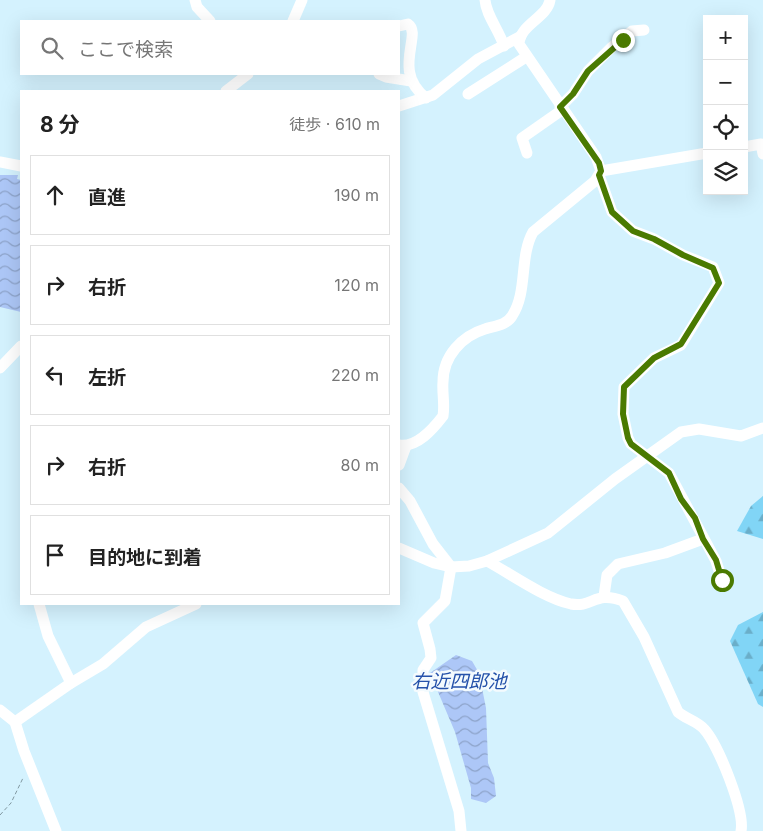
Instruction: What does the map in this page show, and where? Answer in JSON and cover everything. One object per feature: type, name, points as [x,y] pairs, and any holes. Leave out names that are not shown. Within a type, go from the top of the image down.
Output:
[{"type":"street","points":[[195,0],[197,7],[209,20]]},
{"type":"street","points":[[294,20],[302,0]]},
{"type":"street","points":[[485,0],[486,10],[497,27],[504,46]]},
{"type":"street","points":[[400,106],[426,98],[478,59],[521,36],[549,7],[550,0]]},
{"type":"street","points":[[400,26],[408,24],[413,30],[408,58],[411,81],[426,98]]},
{"type":"street","points":[[527,153],[522,138],[561,108],[588,71],[616,44],[632,31],[644,30]]},
{"type":"street","points":[[521,36],[519,44],[526,57],[596,157],[612,212],[633,231],[654,239],[683,255],[713,268],[719,283],[681,344],[654,358],[624,387],[623,414],[631,444],[648,455],[669,473],[681,499],[695,518],[703,539],[716,560],[722,580]]},
{"type":"street","points":[[468,94],[526,57]]},
{"type":"street","points":[[381,75],[411,81]]},
{"type":"street","points":[[227,90],[243,76]]},
{"type":"street","points":[[748,146],[761,144],[763,154]]},
{"type":"street","points":[[400,458],[402,445],[426,435],[443,416],[443,374],[455,349],[475,332],[506,322],[513,314],[520,293],[528,244],[533,232],[600,173],[703,154]]},
{"type":"street","points":[[0,162],[20,166]]},
{"type":"street","points":[[0,368],[20,347]]},
{"type":"street","points":[[400,548],[434,563],[451,567],[469,566],[487,561],[548,533],[648,455],[672,438],[688,430],[699,429],[741,436],[763,428]]},
{"type":"street","points":[[400,489],[410,501],[433,544],[451,567],[445,601],[423,623],[431,658],[423,670],[422,680],[423,692],[456,802],[461,831]]},
{"type":"street","points":[[604,596],[607,575],[618,564],[665,553],[703,539]]},
{"type":"street","points":[[487,561],[569,603],[587,602],[604,596],[623,601],[629,607],[678,712],[684,718],[702,726],[710,736],[738,806],[742,825],[741,831]]},
{"type":"street","points":[[39,605],[48,636],[71,683]]},
{"type":"street","points":[[15,722],[71,683],[103,664],[146,627],[194,605]]},
{"type":"street","points":[[0,710],[15,722],[24,751],[56,831]]},
{"type":"path","points":[[0,815],[11,803],[25,775]]},
{"type":"green space","points":[[763,496],[763,539],[737,531],[751,506]]},
{"type":"green space","points":[[763,612],[763,707],[758,704],[730,641],[738,625]]},
{"type":"water","points":[[0,175],[18,175],[17,179],[20,180],[20,312],[0,307]]},
{"type":"water","name":"右近四郎池","points":[[456,655],[472,661],[479,673],[486,708],[488,763],[494,778],[496,796],[486,803],[471,799],[471,788],[455,732],[430,673]]},
{"type":"route","points":[[623,40],[616,44],[585,74],[573,94],[560,107],[596,157],[601,167],[599,175],[612,212],[633,231],[654,239],[683,255],[713,268],[719,283],[681,344],[654,358],[624,387],[623,414],[631,444],[648,455],[669,473],[681,499],[695,518],[703,539],[716,560],[722,580]]}]
